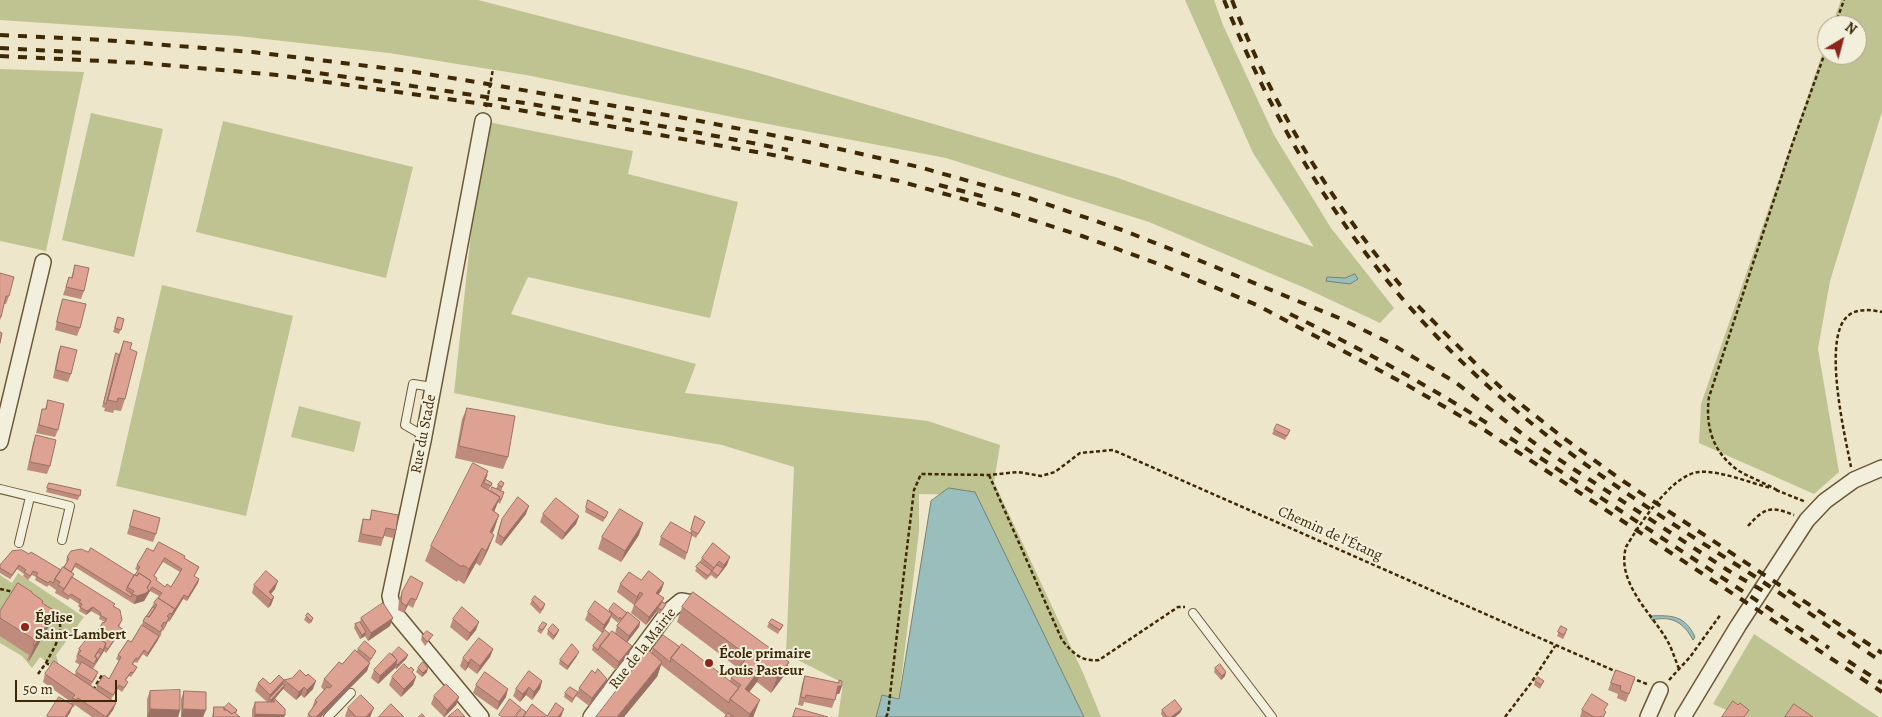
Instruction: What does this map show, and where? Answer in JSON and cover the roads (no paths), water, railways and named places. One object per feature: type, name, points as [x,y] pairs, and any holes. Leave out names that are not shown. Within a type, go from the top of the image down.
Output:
[{"type":"street","name":"Rue du Stade","points":[[481,717],[394,612],[390,596],[424,436],[483,121]]},
{"type":"street","points":[[0,442],[43,262]]},
{"type":"street","points":[[1683,717],[1738,626],[1807,520],[1819,507],[1854,480],[1882,468]]},
{"type":"street","name":"Rue de la Mairie","points":[[591,717],[669,611],[681,601],[693,603],[716,620]]},
{"type":"street","points":[[1648,717],[1660,690]]},
{"type":"lane","points":[[424,436],[405,425],[413,384],[433,387]]},
{"type":"lane","points":[[0,490],[70,506],[62,540]]},
{"type":"lane","points":[[19,543],[30,496]]},
{"type":"lane","points":[[1193,612],[1272,717]]},
{"type":"lane","points":[[328,717],[351,693]]},
{"type":"water","points":[[1355,274],[1358,279],[1350,284],[1326,281],[1327,277],[1345,278]]},
{"type":"water","points":[[949,488],[975,492],[1084,717],[876,717],[882,695],[899,699],[931,501]]},
{"type":"water","points":[[1650,616],[1671,616],[1682,620],[1687,624],[1695,637],[1693,640],[1686,629],[1677,622],[1666,619],[1652,620]]},
{"type":"railway","points":[[1224,0],[1272,105],[1330,203],[1363,250],[1437,337],[1510,406],[1576,458],[1645,506],[1882,662]]},
{"type":"railway","points":[[1232,0],[1265,77],[1305,151],[1351,221],[1402,287]]},
{"type":"railway","points":[[0,35],[103,40],[253,52],[409,71],[684,118],[813,143],[919,167],[1029,198],[1122,230],[1191,257],[1339,318],[1388,342],[1455,382],[1533,442],[1729,571],[1765,592]]},
{"type":"railway","points":[[0,48],[87,53]]},
{"type":"railway","points":[[0,56],[143,63],[277,75],[491,105],[790,158],[899,181],[988,206],[1082,236],[1164,266],[1257,305],[1407,385],[1486,431],[1882,692]]},
{"type":"railway","points":[[302,71],[545,106],[788,150]]},
{"type":"railway","points":[[939,185],[989,198]]},
{"type":"railway","points":[[1418,306],[1508,394],[1561,436],[1623,481],[1882,653]]},
{"type":"railway","points":[[1290,314],[1444,396],[1493,427]]},
{"type":"railway","points":[[1510,438],[1829,648]]},
{"type":"railway","points":[[1848,661],[1882,683]]},
{"type":"place","name":"Église Saint-Lambert","points":[[25,627]]},
{"type":"place","name":"École primaire Louis Pasteur","points":[[709,663]]}]
